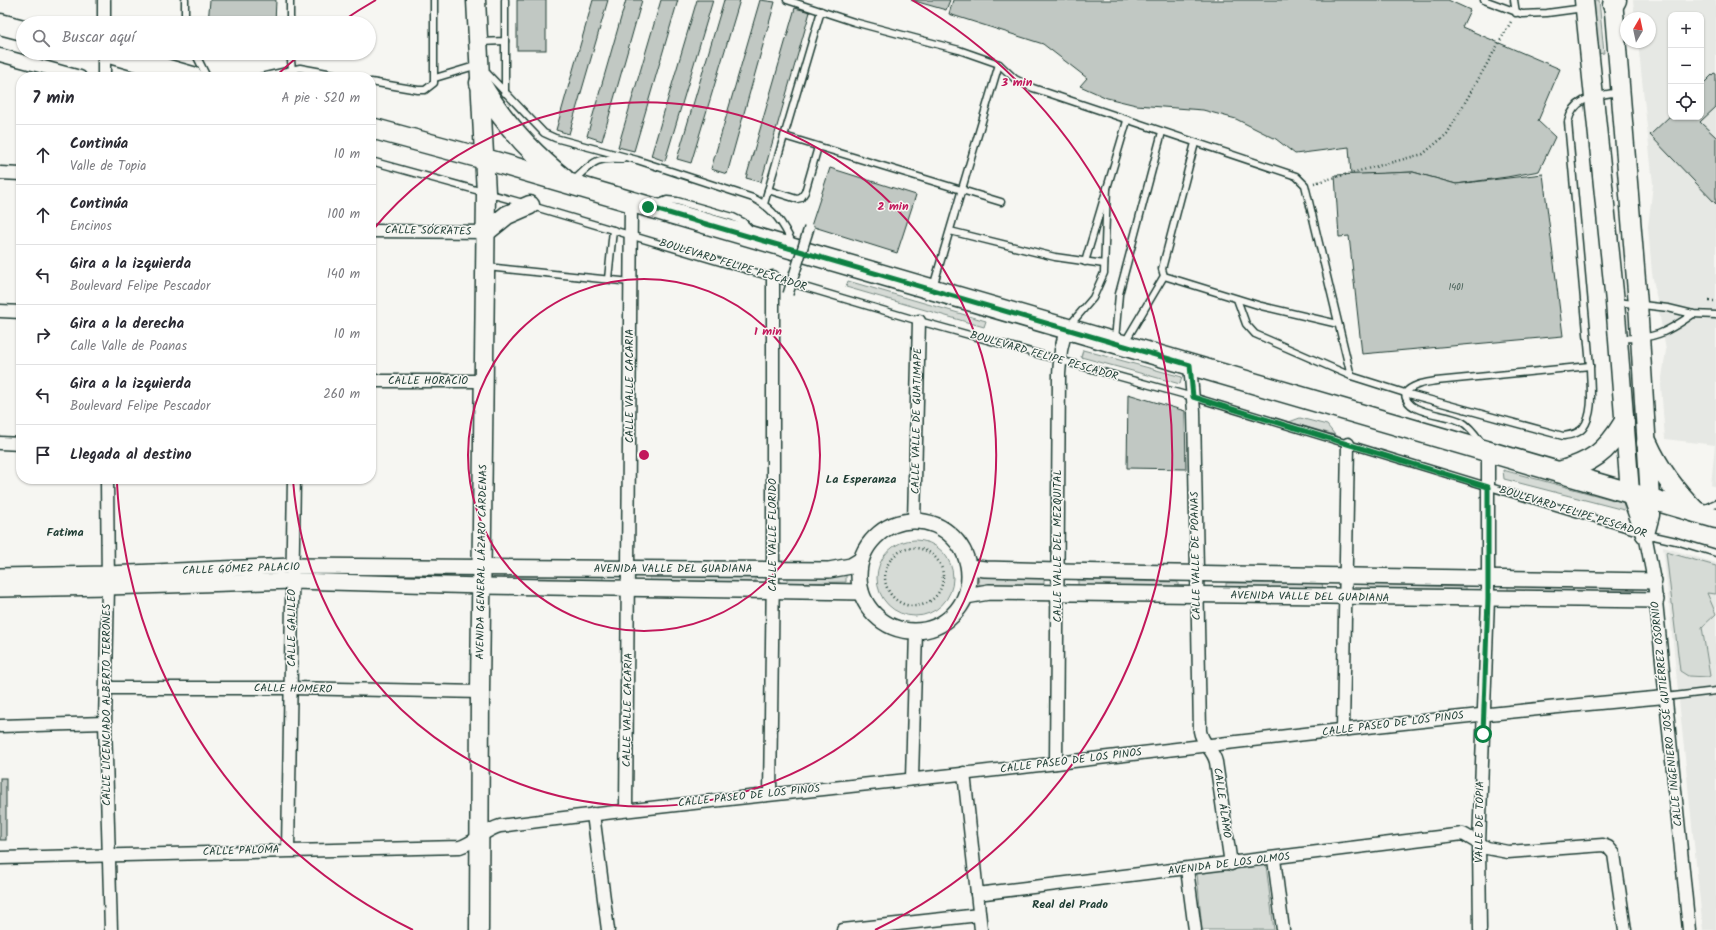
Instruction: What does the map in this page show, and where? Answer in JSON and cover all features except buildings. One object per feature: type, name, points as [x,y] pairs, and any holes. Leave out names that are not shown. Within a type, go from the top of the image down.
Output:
[{"type":"main road","name":"AVENIDA GENERAL LÁZARO CÁRDENAS","points":[[476,0],[486,193],[483,586],[480,692],[480,930]]},
{"type":"main road","name":"CALLE INGENIERO JOSÉ GUTIÉRREZ OSORNIO","points":[[1614,2],[1638,304],[1647,443],[1650,515],[1645,534]]},
{"type":"main road","points":[[1585,4],[1615,302],[1630,492],[1645,534]]},
{"type":"main road","points":[[0,24],[16,28]]},
{"type":"main road","points":[[133,60],[176,72]]},
{"type":"main road","points":[[480,74],[490,100],[512,131],[525,145],[570,184]]},
{"type":"main road","points":[[378,128],[1716,518]]},
{"type":"main road","points":[[486,232],[507,215],[530,205]]},
{"type":"main road","points":[[1559,472],[1587,462],[1597,456],[1612,442],[1624,423]]},
{"type":"main road","points":[[1647,443],[1658,466],[1681,497],[1696,512]]},
{"type":"street","points":[[104,0],[104,16]]},
{"type":"street","points":[[0,54],[16,59]]},
{"type":"street","points":[[21,60],[63,72]]},
{"type":"street","points":[[104,60],[104,72]]},
{"type":"street","points":[[0,173],[16,174]]},
{"type":"street","name":"CALLE VALLE CACARIA","points":[[626,810],[631,235],[640,205]]},
{"type":"street","points":[[788,294],[809,228]]},
{"type":"street","name":"CALLE SÓCRATES","points":[[376,230],[486,232]]},
{"type":"street","name":"CALLE VALLE FLORIDO","points":[[770,794],[773,591],[773,277]]},
{"type":"street","points":[[0,311],[16,312]]},
{"type":"street","name":"CALLE VALLE DE GUATIMAPE","points":[[914,521],[919,320]]},
{"type":"street","name":"CALLE VALLE DEL MEZQUITAL","points":[[1056,763],[1059,360],[1066,329]]},
{"type":"street","name":"CALLE VALLE DE POANAS","points":[[1190,365],[1193,397],[1200,731],[1202,740],[1206,745]]},
{"type":"street","name":"CALLE HORACIO","points":[[376,381],[484,381]]},
{"type":"street","points":[[0,443],[16,444]]},
{"type":"street","points":[[1343,730],[1348,444]]},
{"type":"street","name":"VALLE DE TOPIA","points":[[1480,930],[1479,844],[1488,599],[1488,452]]},
{"type":"street","name":"CALLE LICENCIADO ALBERTO TERRONES","points":[[108,484],[108,581],[105,723],[111,930]]},
{"type":"street","name":"CALLE GALILEO","points":[[288,850],[292,688],[294,484]]},
{"type":"street","points":[[914,521],[933,525],[950,534],[962,549],[969,566],[969,582],[966,596],[958,610],[946,621],[932,628],[916,631],[902,630],[888,625],[877,616],[868,605],[861,592],[859,582],[862,560],[869,545],[881,532],[897,524],[914,521]]},
{"type":"street","name":"CALLE INGENIERO JOSÉ GUTIÉRREZ OSORNIO","points":[[1645,534],[1654,581],[1689,930]]},
{"type":"street","name":"AVENIDA VALLE DEL GUADIANA","points":[[483,568],[840,569],[862,560]]},
{"type":"street","name":"AVENIDA VALLE DEL GUADIANA","points":[[969,566],[985,569],[1058,571],[1654,581]]},
{"type":"street","name":"CALLE GÓMEZ PALACIO","points":[[0,589],[108,581],[483,568]]},
{"type":"street","name":"CALLE GÓMEZ PALACIO","points":[[292,574],[483,586]]},
{"type":"street","name":"CALLE GÓMEZ PALACIO","points":[[0,576],[108,581]]},
{"type":"street","name":"AVENIDA VALLE DEL GUADIANA","points":[[483,586],[861,592]]},
{"type":"street","name":"AVENIDA VALLE DEL GUADIANA","points":[[966,596],[989,592],[1656,600]]},
{"type":"street","points":[[912,779],[916,631]]},
{"type":"street","name":"CALLE HOMERO","points":[[106,688],[292,688],[480,692]]},
{"type":"street","name":"CALLE PASEO DE LOS PINOS","points":[[480,837],[493,828],[500,826],[626,810],[1056,763],[1483,713],[1665,697]]},
{"type":"street","points":[[0,726],[105,723]]},
{"type":"street","name":"CALLE ÁLAMO","points":[[1206,745],[1212,750],[1216,762],[1231,864]]},
{"type":"street","points":[[964,773],[980,930]]},
{"type":"street","points":[[593,814],[608,930]]},
{"type":"street","name":"AVENIDA DE LOS OLMOS","points":[[977,894],[1274,859],[1456,834],[1467,836],[1486,848],[1508,852],[1603,845],[1608,847],[1614,854],[1625,930]]},
{"type":"street","name":"CALLE PALOMA","points":[[0,858],[460,847],[468,845],[480,837]]},
{"type":"street","points":[[1274,859],[1283,930]]},
{"type":"street","points":[[1186,869],[1195,930]]},
{"type":"street","points":[[843,930],[979,915]]},
{"type":"lane","points":[[185,0],[185,16]]},
{"type":"lane","points":[[290,0],[290,16]]},
{"type":"lane","points":[[376,83],[425,90],[434,83],[434,0]]},
{"type":"lane","points":[[505,0],[505,93]]},
{"type":"lane","points":[[787,0],[959,50],[999,64],[1020,83],[1162,132],[1292,174],[1302,180],[1305,185],[1351,376]]},
{"type":"lane","points":[[1484,0],[1516,13],[1542,13],[1585,4]]},
{"type":"lane","points":[[1514,0],[1516,13]]},
{"type":"lane","points":[[764,204],[821,11]]},
{"type":"lane","points":[[478,42],[505,41]]},
{"type":"lane","points":[[155,66],[162,60]]},
{"type":"lane","points":[[198,60],[204,72]]},
{"type":"lane","points":[[291,60],[292,69]]},
{"type":"lane","points":[[932,290],[999,64]]},
{"type":"lane","points":[[280,72],[306,68],[322,72]]},
{"type":"lane","points":[[435,78],[480,74],[505,93],[544,133],[573,144],[637,160],[734,191],[764,204],[778,217],[786,229],[795,250]]},
{"type":"lane","points":[[1236,299],[1246,324],[1256,334],[1351,376],[1406,393],[1563,436],[1574,434],[1582,429],[1586,422],[1590,405],[1590,366],[1568,122],[1570,112],[1578,103],[1595,96],[1620,92]]},
{"type":"lane","points":[[1085,262],[1127,120]]},
{"type":"lane","points":[[1119,345],[1119,294],[1162,132]]},
{"type":"lane","points":[[784,136],[1001,202]]},
{"type":"lane","points":[[1119,345],[1164,276],[1162,269],[1195,143]]},
{"type":"lane","points":[[768,190],[797,200],[801,198],[805,192],[818,147]]},
{"type":"lane","points":[[570,184],[596,160],[608,158],[637,160]]},
{"type":"lane","name":"BOULEVARD FELIPE PESCADOR","points":[[376,162],[530,205],[919,320],[1193,397],[1645,534],[1716,553]]},
{"type":"lane","points":[[1066,329],[1092,298],[1104,273],[1107,188]]},
{"type":"lane","points":[[608,279],[613,230]]},
{"type":"lane","points":[[950,231],[1055,257],[1104,264]]},
{"type":"lane","points":[[485,267],[631,282]]},
{"type":"lane","points":[[1164,276],[1236,299],[1338,324]]},
{"type":"lane","points":[[1615,302],[1668,308],[1693,314],[1716,315]]},
{"type":"lane","points":[[1618,338],[1640,340],[1668,332],[1693,314]]},
{"type":"lane","points":[[1488,452],[1467,425],[1457,419],[1408,404],[1405,399],[1406,393],[1418,385],[1436,381],[1590,366]]},
{"type":"lane","points":[[1696,512],[1716,503]]},
{"type":"lane","points":[[1665,697],[1716,691]]},
{"type":"path","points":[[1305,185],[1423,154],[1447,134],[1516,13]]},
{"type":"path","points":[[1709,301],[1716,301]]},
{"type":"path","points":[[912,548],[922,549],[937,559],[942,567],[944,576],[938,595],[931,602],[922,606],[912,607],[898,601],[888,590],[885,580],[886,570],[889,562],[899,552],[912,548]]},
{"type":"shaded area","points":[[1592,0],[1599,0],[1604,53],[1597,54]]},
{"type":"shaded area","points":[[1633,0],[1716,0],[1716,487],[1711,485],[1715,445],[1665,439],[1661,385],[1666,350],[1652,273],[1648,227],[1653,184],[1639,48],[1656,48],[1656,12],[1634,12]]},
{"type":"shaded area","points":[[848,281],[986,321],[984,327],[846,287]]},
{"type":"shaded area","points":[[1083,350],[1182,377],[1180,384],[1081,357]]},
{"type":"shaded area","points":[[1300,418],[1327,425],[1335,435],[1289,422]]},
{"type":"shaded area","points":[[1503,470],[1625,503],[1624,510],[1504,479]]},
{"type":"shaded area","points":[[907,540],[923,540],[936,546],[947,557],[953,570],[951,593],[936,610],[923,616],[907,616],[894,610],[879,593],[877,586],[877,570],[883,557],[900,542]]},
{"type":"shaded area","points":[[1663,547],[1716,563],[1716,930],[1703,930]]},
{"type":"shaded area","points":[[1666,552],[1716,566],[1716,594],[1707,593],[1716,614],[1702,627],[1710,676],[1708,677],[1688,676],[1680,671]]},
{"type":"shaded area","points":[[505,571],[603,573],[603,581],[504,579]]},
{"type":"shaded area","points":[[846,574],[846,582],[787,583],[787,575]]},
{"type":"shaded area","points":[[650,575],[755,575],[755,584],[650,584]]},
{"type":"shaded area","points":[[978,576],[1044,578],[1044,586],[979,585]]},
{"type":"shaded area","points":[[1078,580],[1178,582],[1178,590],[1078,588]]},
{"type":"shaded area","points":[[1226,583],[1322,583],[1323,589],[1226,591]]},
{"type":"shaded area","points":[[1368,584],[1466,587],[1466,592],[1368,591]]},
{"type":"shaded area","points":[[1508,585],[1634,585],[1634,591],[1508,593]]},
{"type":"shaded area","points":[[1266,865],[1274,930],[1202,930],[1197,873]]},
{"type":"district","name":"La Esperanza","points":[[861,479]]},
{"type":"district","name":"Fatima","points":[[65,532]]},
{"type":"district","name":"Real del Prado","points":[[1070,904]]},
{"type":"route","points":[[648,207],[1190,365],[1193,397],[1488,487],[1488,599],[1483,693],[1483,734]]}]
